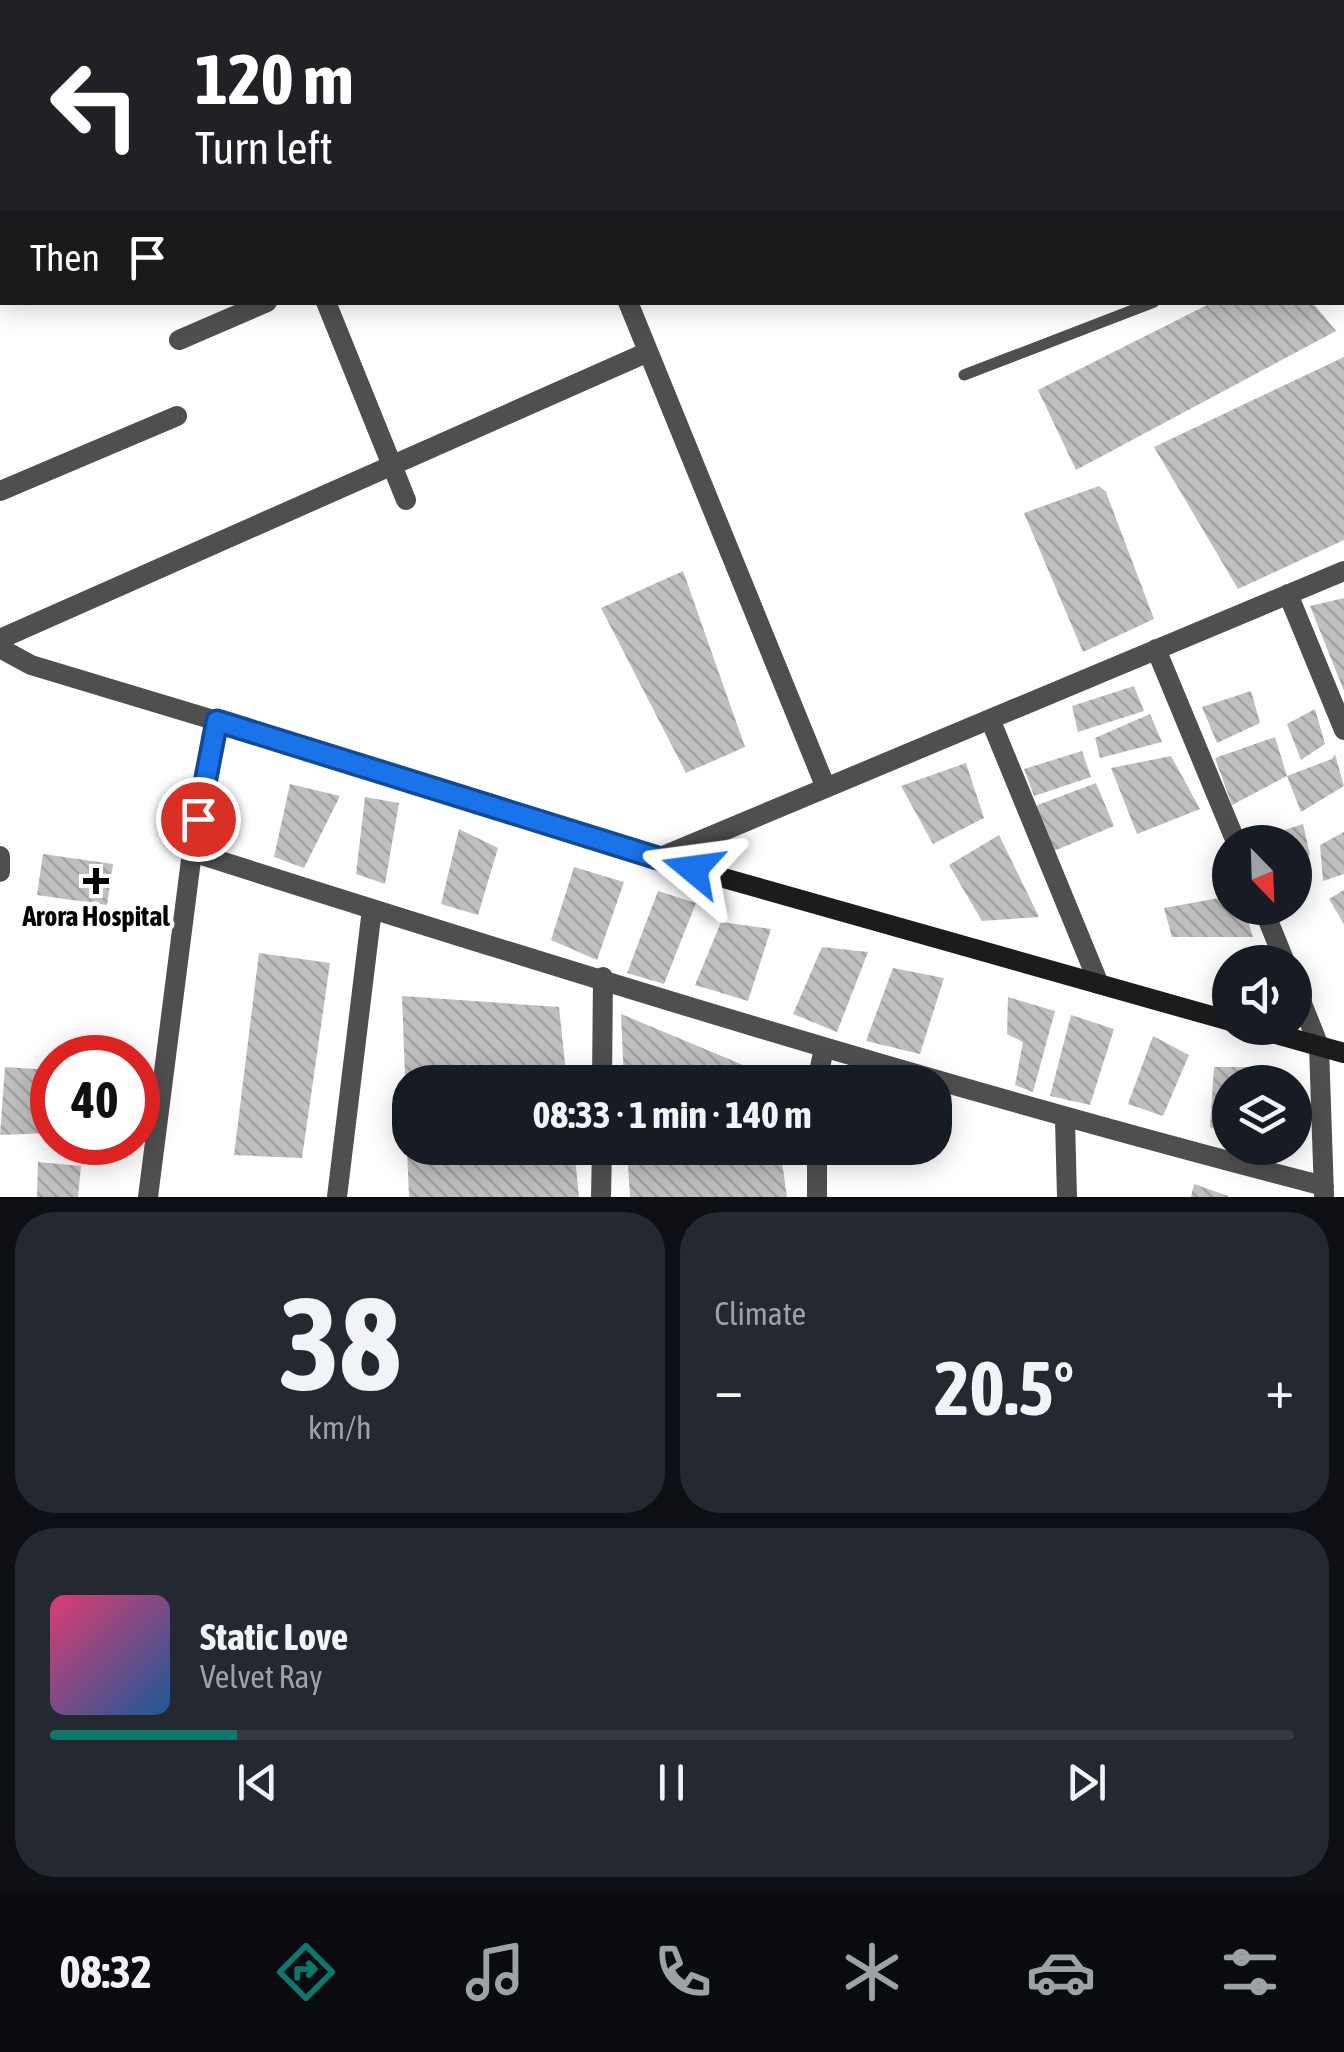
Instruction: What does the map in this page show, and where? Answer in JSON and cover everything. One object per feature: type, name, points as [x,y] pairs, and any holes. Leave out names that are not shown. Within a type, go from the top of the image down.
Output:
[{"type":"street","points":[[179,340],[260,305]]},
{"type":"street","points":[[327,305],[406,500]]},
{"type":"street","points":[[629,305],[826,788]]},
{"type":"street","points":[[3,655],[392,466],[648,352]]},
{"type":"street","points":[[0,491],[177,416]]},
{"type":"street","points":[[656,859],[1344,570]]},
{"type":"street","points":[[1288,594],[1344,730]]},
{"type":"street","points":[[1156,649],[1229,825]]},
{"type":"street","points":[[3,655],[656,859],[1212,1016]]},
{"type":"street","points":[[990,719],[1099,984]]},
{"type":"street","points":[[148,1197],[192,852],[217,721]]},
{"type":"street","points":[[192,852],[824,1048],[1324,1192],[1319,1046],[1312,1028]]},
{"type":"street","points":[[0,856],[0,872]]},
{"type":"street","points":[[337,1197],[372,909]]},
{"type":"street","points":[[602,1065],[603,977]]},
{"type":"street","points":[[1312,1044],[1344,1053]]},
{"type":"street","points":[[821,1065],[824,1048]]},
{"type":"street","points":[[1066,1120],[1067,1197]]},
{"type":"street","points":[[601,1197],[602,1165]]},
{"type":"street","points":[[817,1165],[817,1197]]},
{"type":"lane","points":[[964,375],[1146,305]]},
{"type":"building","points":[[1207,305],[1314,305],[1336,331],[1076,470],[1038,390]]},
{"type":"building","points":[[1344,357],[1344,540],[1238,589],[1154,447]]},
{"type":"building","points":[[1099,486],[1106,492],[1154,619],[1083,652],[1024,513]]},
{"type":"building","points":[[683,571],[745,747],[686,773],[601,608]]},
{"type":"building","points":[[1344,598],[1344,691],[1310,606]]},
{"type":"building","points":[[1134,686],[1144,711],[1078,732],[1072,706]]},
{"type":"building","points":[[1251,691],[1260,723],[1217,743],[1202,707]]},
{"type":"building","points":[[1315,709],[1325,744],[1301,760],[1287,724]]},
{"type":"building","points":[[1150,714],[1162,742],[1100,758],[1095,738]]},
{"type":"building","points":[[1275,737],[1287,776],[1232,805],[1215,758]]},
{"type":"building","points":[[1082,751],[1091,777],[1034,796],[1024,769]]},
{"type":"building","points":[[1335,754],[1344,786],[1301,812],[1287,776],[1332,759]]},
{"type":"building","points":[[1171,756],[1200,809],[1137,834],[1111,768]]},
{"type":"building","points":[[966,763],[984,818],[933,844],[901,786]]},
{"type":"building","points":[[1096,783],[1114,826],[1054,851],[1035,806]]},
{"type":"building","points":[[290,784],[340,796],[304,868],[274,857]]},
{"type":"building","points":[[365,797],[399,803],[385,884],[356,874]]},
{"type":"building","points":[[459,829],[498,848],[478,915],[441,904]]},
{"type":"building","points":[[1344,832],[1344,874],[1323,881],[1320,845]]},
{"type":"building","points":[[999,835],[1039,917],[982,921],[949,865]]},
{"type":"building","points":[[43,854],[113,864],[107,905],[37,895]]},
{"type":"building","points":[[574,867],[624,882],[597,960],[551,940]]},
{"type":"building","points":[[1344,890],[1344,924],[1329,899]]},
{"type":"building","points":[[658,891],[696,903],[664,984],[627,973]]},
{"type":"building","points":[[1212,899],[1212,925],[1249,925],[1253,937],[1172,937],[1164,908]]},
{"type":"building","points":[[721,922],[771,929],[748,1001],[695,985]]},
{"type":"building","points":[[822,947],[868,952],[837,1032],[793,1014]]},
{"type":"building","points":[[259,953],[330,963],[302,1158],[234,1155]]},
{"type":"building","points":[[893,968],[944,978],[920,1054],[866,1041]]},
{"type":"building","points":[[402,996],[559,1007],[565,1065],[405,1065]]},
{"type":"building","points":[[1008,997],[1055,1011],[1033,1092],[1015,1085],[1023,1042],[1007,1034]]},
{"type":"building","points":[[621,1014],[743,1065],[623,1065]]},
{"type":"building","points":[[1071,1015],[1114,1029],[1090,1105],[1050,1096]]},
{"type":"building","points":[[1153,1036],[1189,1055],[1163,1116],[1128,1104]]},
{"type":"building","points":[[5,1067],[30,1069],[30,1134],[0,1135]]},
{"type":"building","points":[[38,1165],[81,1166],[78,1197],[37,1197]]},
{"type":"building","points":[[408,1165],[576,1165],[579,1197],[409,1197]]},
{"type":"building","points":[[628,1165],[782,1165],[787,1197],[630,1197]]},
{"type":"building","points":[[1194,1184],[1228,1196],[1228,1197],[1191,1197]]},
{"type":"place","name":"Arora Hospital","points":[[96,881]]},
{"type":"route","points":[[198,819],[217,721],[693,869]]}]
